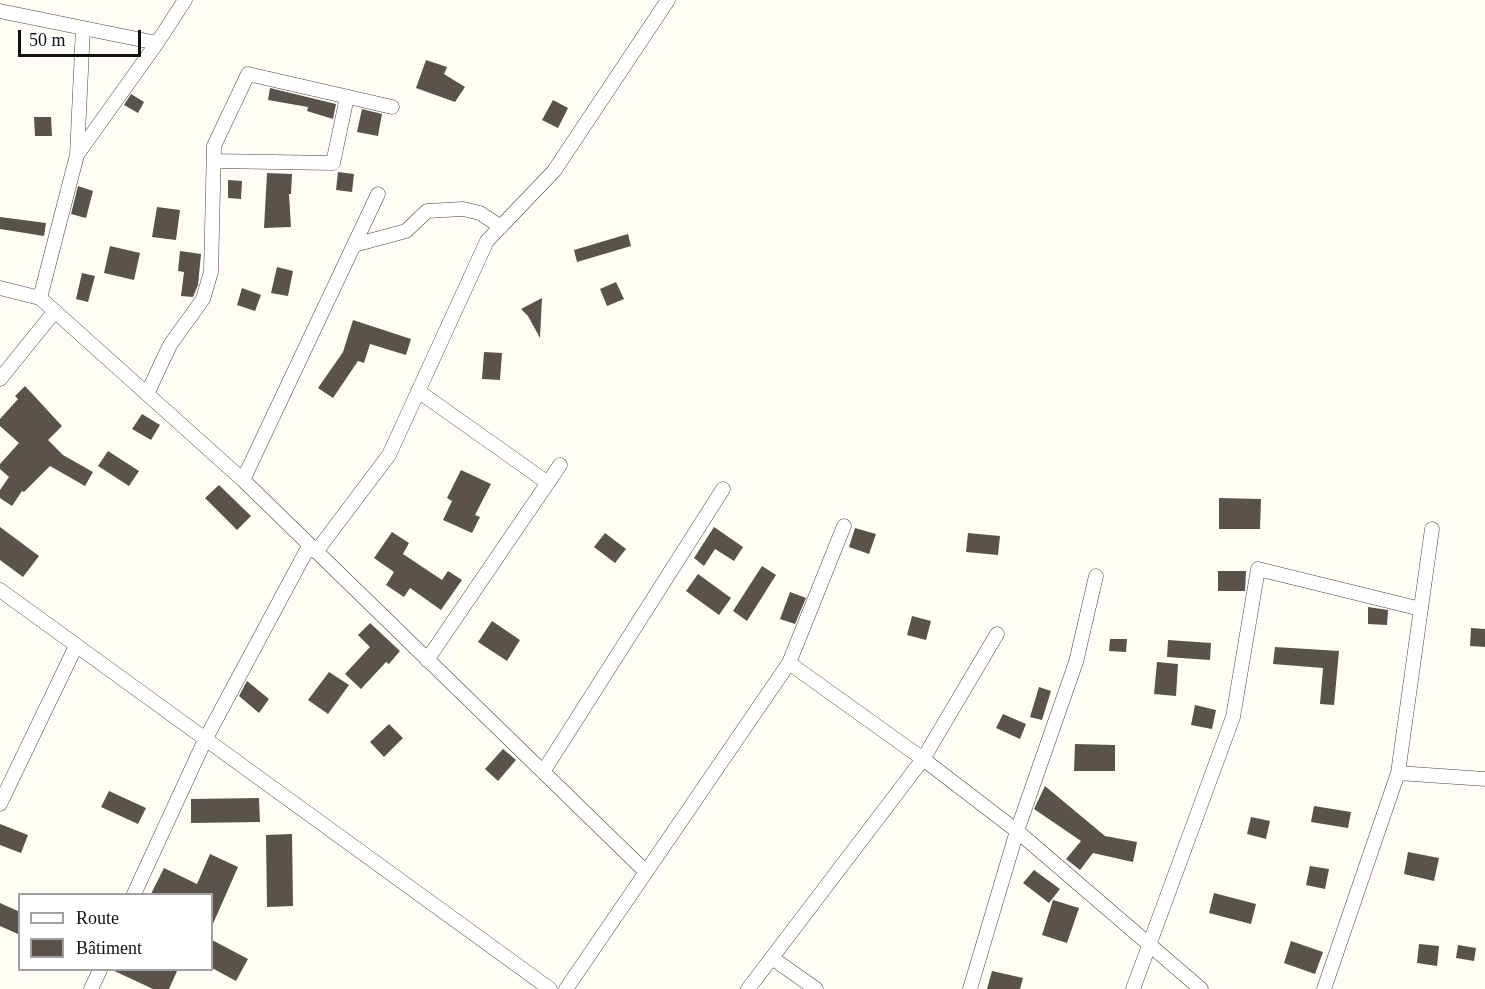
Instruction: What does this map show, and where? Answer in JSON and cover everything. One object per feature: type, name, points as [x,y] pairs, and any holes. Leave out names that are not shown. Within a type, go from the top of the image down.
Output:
[{"type":"street","points":[[77,155],[185,0]]},
{"type":"street","points":[[134,893],[205,740],[312,549],[389,455],[487,242],[554,171],[668,0]]},
{"type":"street","points":[[0,11],[157,43]]},
{"type":"street","points":[[40,298],[77,155],[82,28]]},
{"type":"street","points":[[147,394],[170,345],[203,299],[211,272],[214,146],[248,74],[392,107]]},
{"type":"street","points":[[214,161],[333,163],[347,97]]},
{"type":"street","points":[[243,480],[378,194]]},
{"type":"street","points":[[354,245],[406,231],[426,212],[463,209],[480,213],[501,227]]},
{"type":"street","points":[[0,288],[40,298],[243,480],[646,872]]},
{"type":"street","points":[[0,379],[55,311]]},
{"type":"street","points":[[418,391],[548,483]]},
{"type":"street","points":[[427,660],[560,465]]},
{"type":"street","points":[[543,772],[723,489]]},
{"type":"street","points":[[566,989],[789,663],[844,526]]},
{"type":"street","points":[[1324,989],[1398,774],[1432,529]]},
{"type":"street","points":[[1134,989],[1233,717],[1258,568],[1421,609]]},
{"type":"street","points":[[970,989],[1017,831],[1076,662],[1096,576]]},
{"type":"street","points":[[0,590],[550,989]]},
{"type":"street","points":[[748,989],[922,759],[997,634]]},
{"type":"street","points":[[0,804],[76,646]]},
{"type":"street","points":[[789,663],[1017,831],[1201,989]]},
{"type":"street","points":[[1398,774],[1485,778]]},
{"type":"street","points":[[772,958],[816,989]]},
{"type":"street","points":[[91,989],[99,971]]},
{"type":"building","points":[[426,60],[447,67],[444,74],[465,87],[455,102],[416,88]]},
{"type":"building","points":[[270,88],[336,104],[333,119],[307,111],[308,107],[268,100]]},
{"type":"building","points":[[131,94],[144,102],[138,113],[124,105]]},
{"type":"building","points":[[553,100],[568,108],[558,128],[542,120]]},
{"type":"building","points":[[362,109],[382,114],[378,136],[357,132]]},
{"type":"building","points":[[34,117],[51,117],[52,136],[35,136]]},
{"type":"building","points":[[338,172],[354,174],[352,192],[336,190]]},
{"type":"building","points":[[267,173],[292,174],[291,194],[289,194],[291,227],[264,228]]},
{"type":"building","points":[[228,180],[242,181],[241,199],[228,198]]},
{"type":"building","points":[[78,186],[93,191],[86,218],[71,214]]},
{"type":"building","points":[[157,207],[180,210],[176,240],[152,237]]},
{"type":"building","points":[[0,217],[46,223],[44,236],[0,229]]},
{"type":"building","points":[[628,234],[631,246],[577,262],[574,250]]},
{"type":"building","points":[[110,246],[140,253],[134,280],[104,273]]},
{"type":"building","points":[[180,251],[201,254],[198,285],[193,297],[181,296],[184,272],[178,271]]},
{"type":"building","points":[[277,267],[293,271],[288,296],[271,293]]},
{"type":"building","points":[[82,273],[95,276],[88,302],[76,299]]},
{"type":"building","points":[[616,282],[624,299],[607,306],[600,289]]},
{"type":"building","points":[[242,288],[261,295],[255,311],[237,305]]},
{"type":"building","points":[[542,298],[540,338],[528,316],[521,309]]},
{"type":"building","points":[[353,320],[411,339],[406,355],[370,344],[364,363],[358,361],[333,398],[318,388],[343,352]]},
{"type":"building","points":[[484,352],[502,353],[500,380],[482,379]]},
{"type":"building","points":[[25,386],[62,426],[48,440],[63,455],[93,472],[85,486],[50,466],[24,492],[22,491],[12,506],[0,498],[0,490],[9,477],[0,469],[0,464],[19,443],[0,426],[0,419],[18,399],[15,396]]},
{"type":"building","points":[[142,414],[160,425],[151,440],[132,429]]},
{"type":"building","points":[[108,451],[139,471],[129,486],[98,466]]},
{"type":"building","points":[[461,470],[491,484],[475,515],[480,517],[472,533],[443,520],[452,501],[447,498]]},
{"type":"building","points":[[219,485],[251,516],[237,530],[205,498]]},
{"type":"building","points":[[1219,498],[1261,499],[1260,529],[1219,529]]},
{"type":"building","points":[[0,527],[39,556],[23,577],[0,560]]},
{"type":"building","points":[[714,527],[743,547],[734,561],[715,549],[704,566],[694,558]]},
{"type":"building","points":[[855,528],[876,534],[869,554],[849,547]]},
{"type":"building","points":[[392,532],[409,543],[403,554],[442,580],[448,571],[462,580],[441,610],[410,588],[404,597],[386,585],[394,572],[374,558]]},
{"type":"building","points":[[605,533],[626,549],[615,563],[594,547]]},
{"type":"building","points":[[968,533],[1000,536],[998,555],[966,552]]},
{"type":"building","points":[[762,566],[776,575],[747,621],[733,611]]},
{"type":"building","points":[[1218,571],[1246,571],[1245,591],[1218,591]]},
{"type":"building","points":[[698,574],[731,598],[719,615],[686,591]]},
{"type":"building","points":[[790,592],[806,598],[795,624],[780,619]]},
{"type":"building","points":[[1368,607],[1388,610],[1387,625],[1368,624]]},
{"type":"building","points":[[912,616],[931,621],[926,640],[907,635]]},
{"type":"building","points":[[492,621],[520,640],[507,661],[478,642]]},
{"type":"building","points":[[370,623],[400,651],[389,664],[386,662],[361,689],[345,674],[370,647],[358,635]]},
{"type":"building","points":[[1471,628],[1485,629],[1485,647],[1470,646]]},
{"type":"building","points":[[1110,639],[1127,639],[1126,652],[1109,651]]},
{"type":"building","points":[[1168,640],[1211,643],[1210,660],[1167,657]]},
{"type":"building","points":[[1275,647],[1339,651],[1334,705],[1320,704],[1323,668],[1273,664]]},
{"type":"building","points":[[1157,662],[1178,664],[1176,696],[1154,694]]},
{"type":"building","points":[[329,672],[349,685],[328,714],[308,700]]},
{"type":"building","points":[[247,681],[269,699],[259,713],[239,696]]},
{"type":"building","points":[[1039,687],[1051,691],[1042,720],[1030,717]]},
{"type":"building","points":[[1195,705],[1216,710],[1212,729],[1191,725]]},
{"type":"building","points":[[1003,714],[1026,724],[1020,739],[996,728]]},
{"type":"building","points":[[389,724],[403,738],[384,757],[370,742]]},
{"type":"building","points":[[1075,744],[1115,745],[1115,771],[1074,771]]},
{"type":"building","points":[[503,749],[516,760],[498,781],[485,769]]},
{"type":"building","points":[[1045,786],[1105,836],[1137,842],[1133,862],[1093,853],[1080,870],[1066,859],[1081,841],[1034,809]]},
{"type":"building","points":[[109,791],[146,808],[138,824],[101,807]]},
{"type":"building","points":[[259,798],[260,822],[191,823],[191,799]]},
{"type":"building","points":[[1314,806],[1351,812],[1348,828],[1311,822]]},
{"type":"building","points":[[1251,817],[1270,821],[1266,839],[1247,834]]},
{"type":"building","points":[[0,824],[28,835],[21,853],[0,845]]},
{"type":"building","points":[[292,834],[293,906],[267,907],[266,835]]},
{"type":"building","points":[[1408,852],[1439,858],[1434,881],[1404,874]]},
{"type":"building","points":[[210,854],[238,867],[213,924],[213,893],[152,893],[164,868],[197,884]]},
{"type":"building","points":[[1310,866],[1329,869],[1325,889],[1306,885]]},
{"type":"building","points":[[1034,870],[1060,889],[1049,903],[1023,883]]},
{"type":"building","points":[[1214,893],[1256,904],[1251,924],[1209,913]]},
{"type":"building","points":[[1053,900],[1079,908],[1067,943],[1042,935]]},
{"type":"building","points":[[0,903],[18,911],[18,934],[0,926]]},
{"type":"building","points":[[213,941],[248,959],[236,981],[213,969]]},
{"type":"building","points":[[1291,941],[1323,952],[1315,974],[1284,963]]},
{"type":"building","points":[[1419,944],[1439,946],[1437,966],[1417,963]]},
{"type":"building","points":[[1458,945],[1476,948],[1474,961],[1456,958]]},
{"type":"building","points":[[114,971],[177,971],[169,989],[153,989]]},
{"type":"building","points":[[992,971],[1023,978],[1020,989],[987,989]]}]
